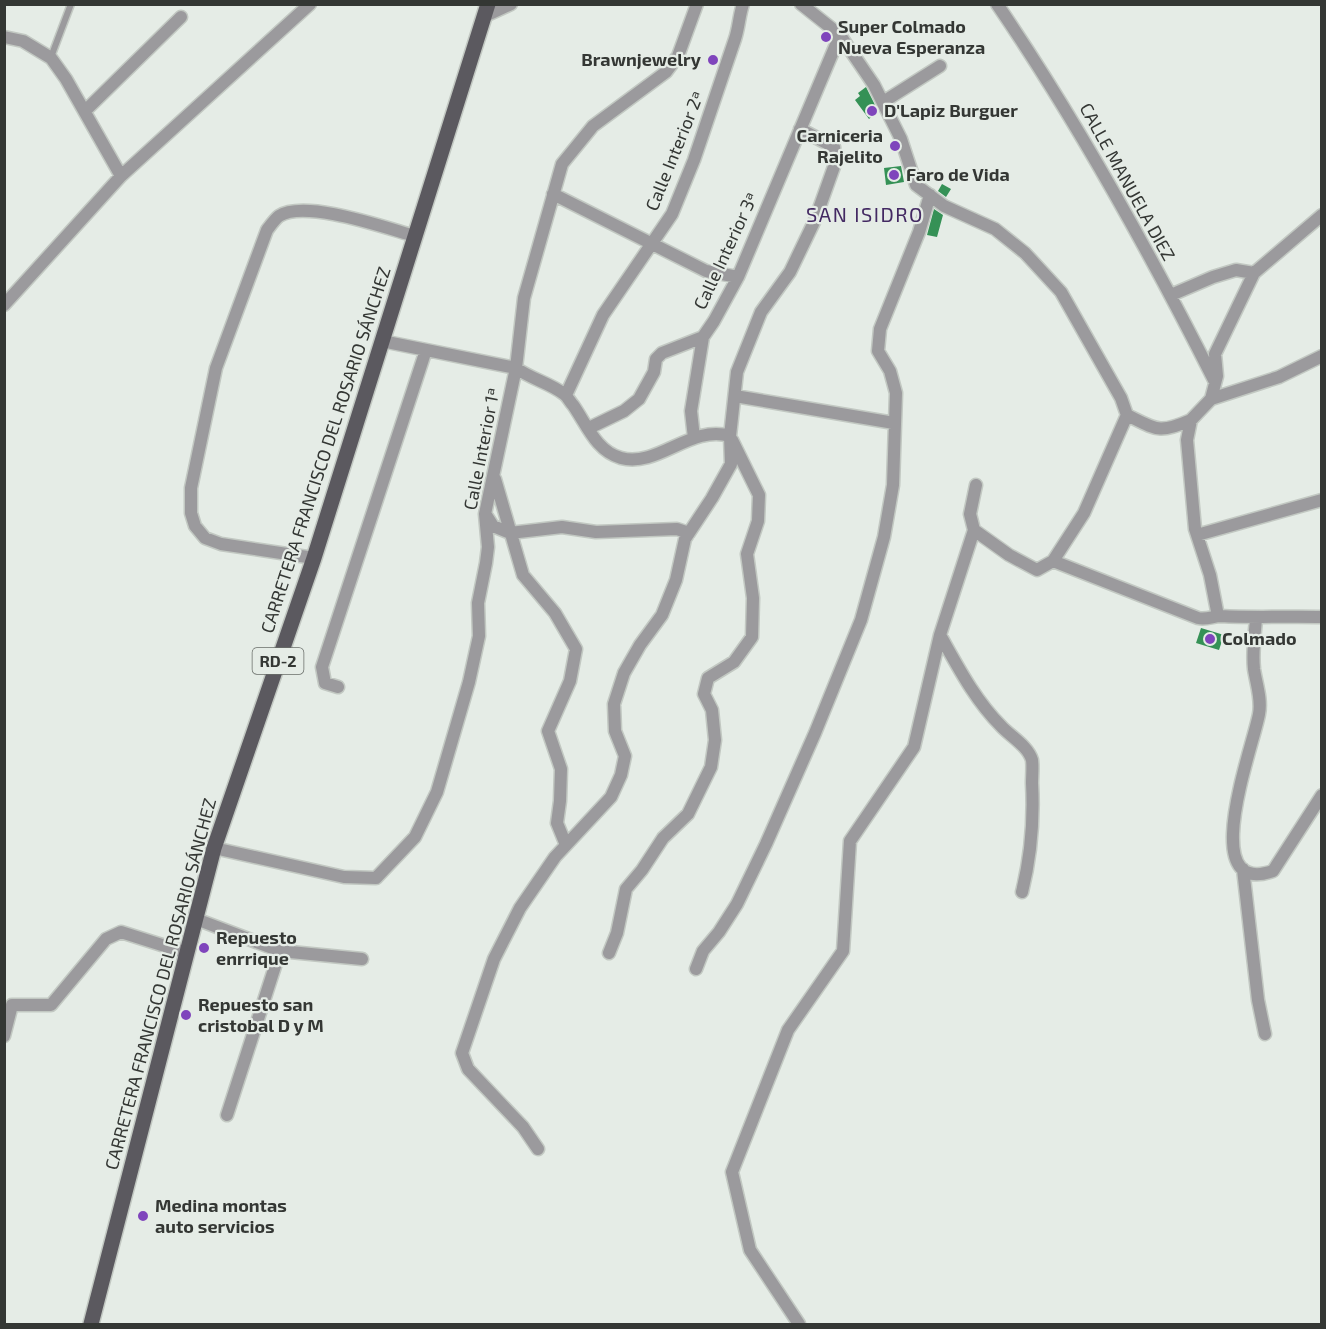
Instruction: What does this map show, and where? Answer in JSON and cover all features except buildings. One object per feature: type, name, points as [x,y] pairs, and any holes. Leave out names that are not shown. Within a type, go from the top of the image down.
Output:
[{"type":"main road","name":"CARRETERA FRANCISCO DEL ROSARIO SÁNCHEZ","points":[[91,1324],[214,848],[314,558],[486,10]]},
{"type":"street","points":[[4,305],[121,176],[310,4]]},
{"type":"street","points":[[486,10],[511,4]]},
{"type":"street","name":"Calle Interior 1ª","points":[[214,848],[344,877],[376,878],[415,837],[437,792],[471,671],[478,636],[478,603],[488,548],[485,514],[516,368],[524,298],[562,164],[593,126],[666,72],[678,56],[697,4]]},
{"type":"street","name":"Calle Interior 2ª","points":[[566,395],[603,315],[672,214],[694,160],[740,25],[739,16],[743,4]]},
{"type":"street","name":"CALLE MANUELA DIEZ","points":[[997,4],[1043,72],[1171,294],[1215,382]]},
{"type":"street","points":[[806,6],[840,35],[874,85],[901,139],[916,185],[944,206],[995,229],[1025,253],[1061,292],[1121,398],[1126,415],[1084,513],[1053,561],[1037,570],[1009,555],[974,530]]},
{"type":"street","points":[[85,111],[181,17]]},
{"type":"street","name":"Calle Interior 3ª","points":[[589,428],[624,411],[639,399],[654,372],[656,359],[662,353],[703,337],[714,321],[738,277],[840,35]]},
{"type":"street","points":[[4,37],[23,41],[51,58],[85,111],[121,176]]},
{"type":"street","points":[[883,102],[940,66]]},
{"type":"street","points":[[538,1149],[523,1127],[468,1069],[462,1053],[494,959],[520,908],[555,857],[611,797],[621,775],[625,756],[615,730],[614,704],[624,673],[640,645],[662,615],[676,580],[685,539],[731,464],[730,436],[737,372],[761,312],[790,272],[815,220],[836,161],[834,147],[800,129]]},
{"type":"street","points":[[554,194],[706,271],[738,277]]},
{"type":"street","points":[[696,969],[703,951],[719,932],[737,904],[766,844],[861,620],[884,537],[891,495],[896,393],[890,371],[878,351],[880,329],[919,232],[930,195]]},
{"type":"street","points":[[314,558],[221,544],[205,538],[195,526],[190,513],[191,488],[216,368],[267,230],[279,216],[296,210],[337,214],[415,236]]},
{"type":"street","points":[[1211,399],[1217,376],[1215,354],[1254,273],[1322,215]]},
{"type":"street","points":[[1171,294],[1236,270],[1254,273]]},
{"type":"street","points":[[693,438],[691,411],[703,337]]},
{"type":"street","points":[[382,340],[516,368],[527,376],[566,395],[597,443],[607,453],[624,459],[648,457],[705,434],[720,433],[730,436],[759,495],[759,522],[747,554],[753,598],[752,637],[734,662],[708,678],[704,694],[712,710],[715,740],[711,767],[688,814],[663,838],[626,889],[617,933],[609,953]]},
{"type":"street","points":[[338,687],[325,683],[322,667],[426,350]]},
{"type":"street","points":[[1126,415],[1155,429],[1170,429],[1191,420],[1211,399],[1279,377],[1322,356]]},
{"type":"street","points":[[735,396],[894,423]]},
{"type":"street","points":[[1191,420],[1187,440],[1197,536],[1210,575],[1218,616]]},
{"type":"street","points":[[494,478],[524,575],[555,613],[576,649],[570,681],[548,731],[561,769],[557,824],[566,845]]},
{"type":"street","points":[[800,1324],[750,1250],[732,1172],[788,1030],[843,951],[850,841],[914,747],[940,635],[974,530],[970,514],[976,485]]},
{"type":"street","points":[[1197,536],[1322,500]]},
{"type":"street","points":[[485,514],[493,526],[510,533],[562,527],[596,532],[677,529],[689,533]]},
{"type":"street","points":[[1053,561],[1206,620],[1218,616],[1322,617]]},
{"type":"street","points":[[1256,618],[1254,668],[1260,713],[1239,788],[1232,847],[1237,863],[1243,869],[1260,875],[1274,871],[1322,795]]},
{"type":"street","points":[[940,635],[981,702],[1000,726],[1018,741],[1032,758],[1030,863],[1022,892]]},
{"type":"street","points":[[1243,869],[1258,1000],[1266,1034]]},
{"type":"street","points":[[196,919],[280,951],[362,959]]},
{"type":"street","points":[[4,1036],[8,1004],[51,1005],[106,939],[122,932],[188,953]]},
{"type":"street","points":[[227,1115],[280,951]]},
{"type":"lane","points":[[51,58],[71,4]]},
{"type":"place","name":"Super Colmado Nueva Esperanza","points":[[826,37]]},
{"type":"place","name":"Brawnjewelry","points":[[713,60]]},
{"type":"place","name":"D'Lapiz Burguer","points":[[872,111]]},
{"type":"place","name":"Carniceria Rajelito","points":[[895,146]]},
{"type":"place","name":"Faro de Vida","points":[[894,175]]},
{"type":"place","name":"Colmado","points":[[1210,639]]},
{"type":"place","name":"Repuesto enrrique","points":[[204,948]]},
{"type":"place","name":"Repuesto san cristobal D y M","points":[[186,1015]]},
{"type":"place","name":"Medina montas auto servicios","points":[[143,1216]]},
{"type":"district","name":"SAN ISIDRO","points":[[865,215]]}]
